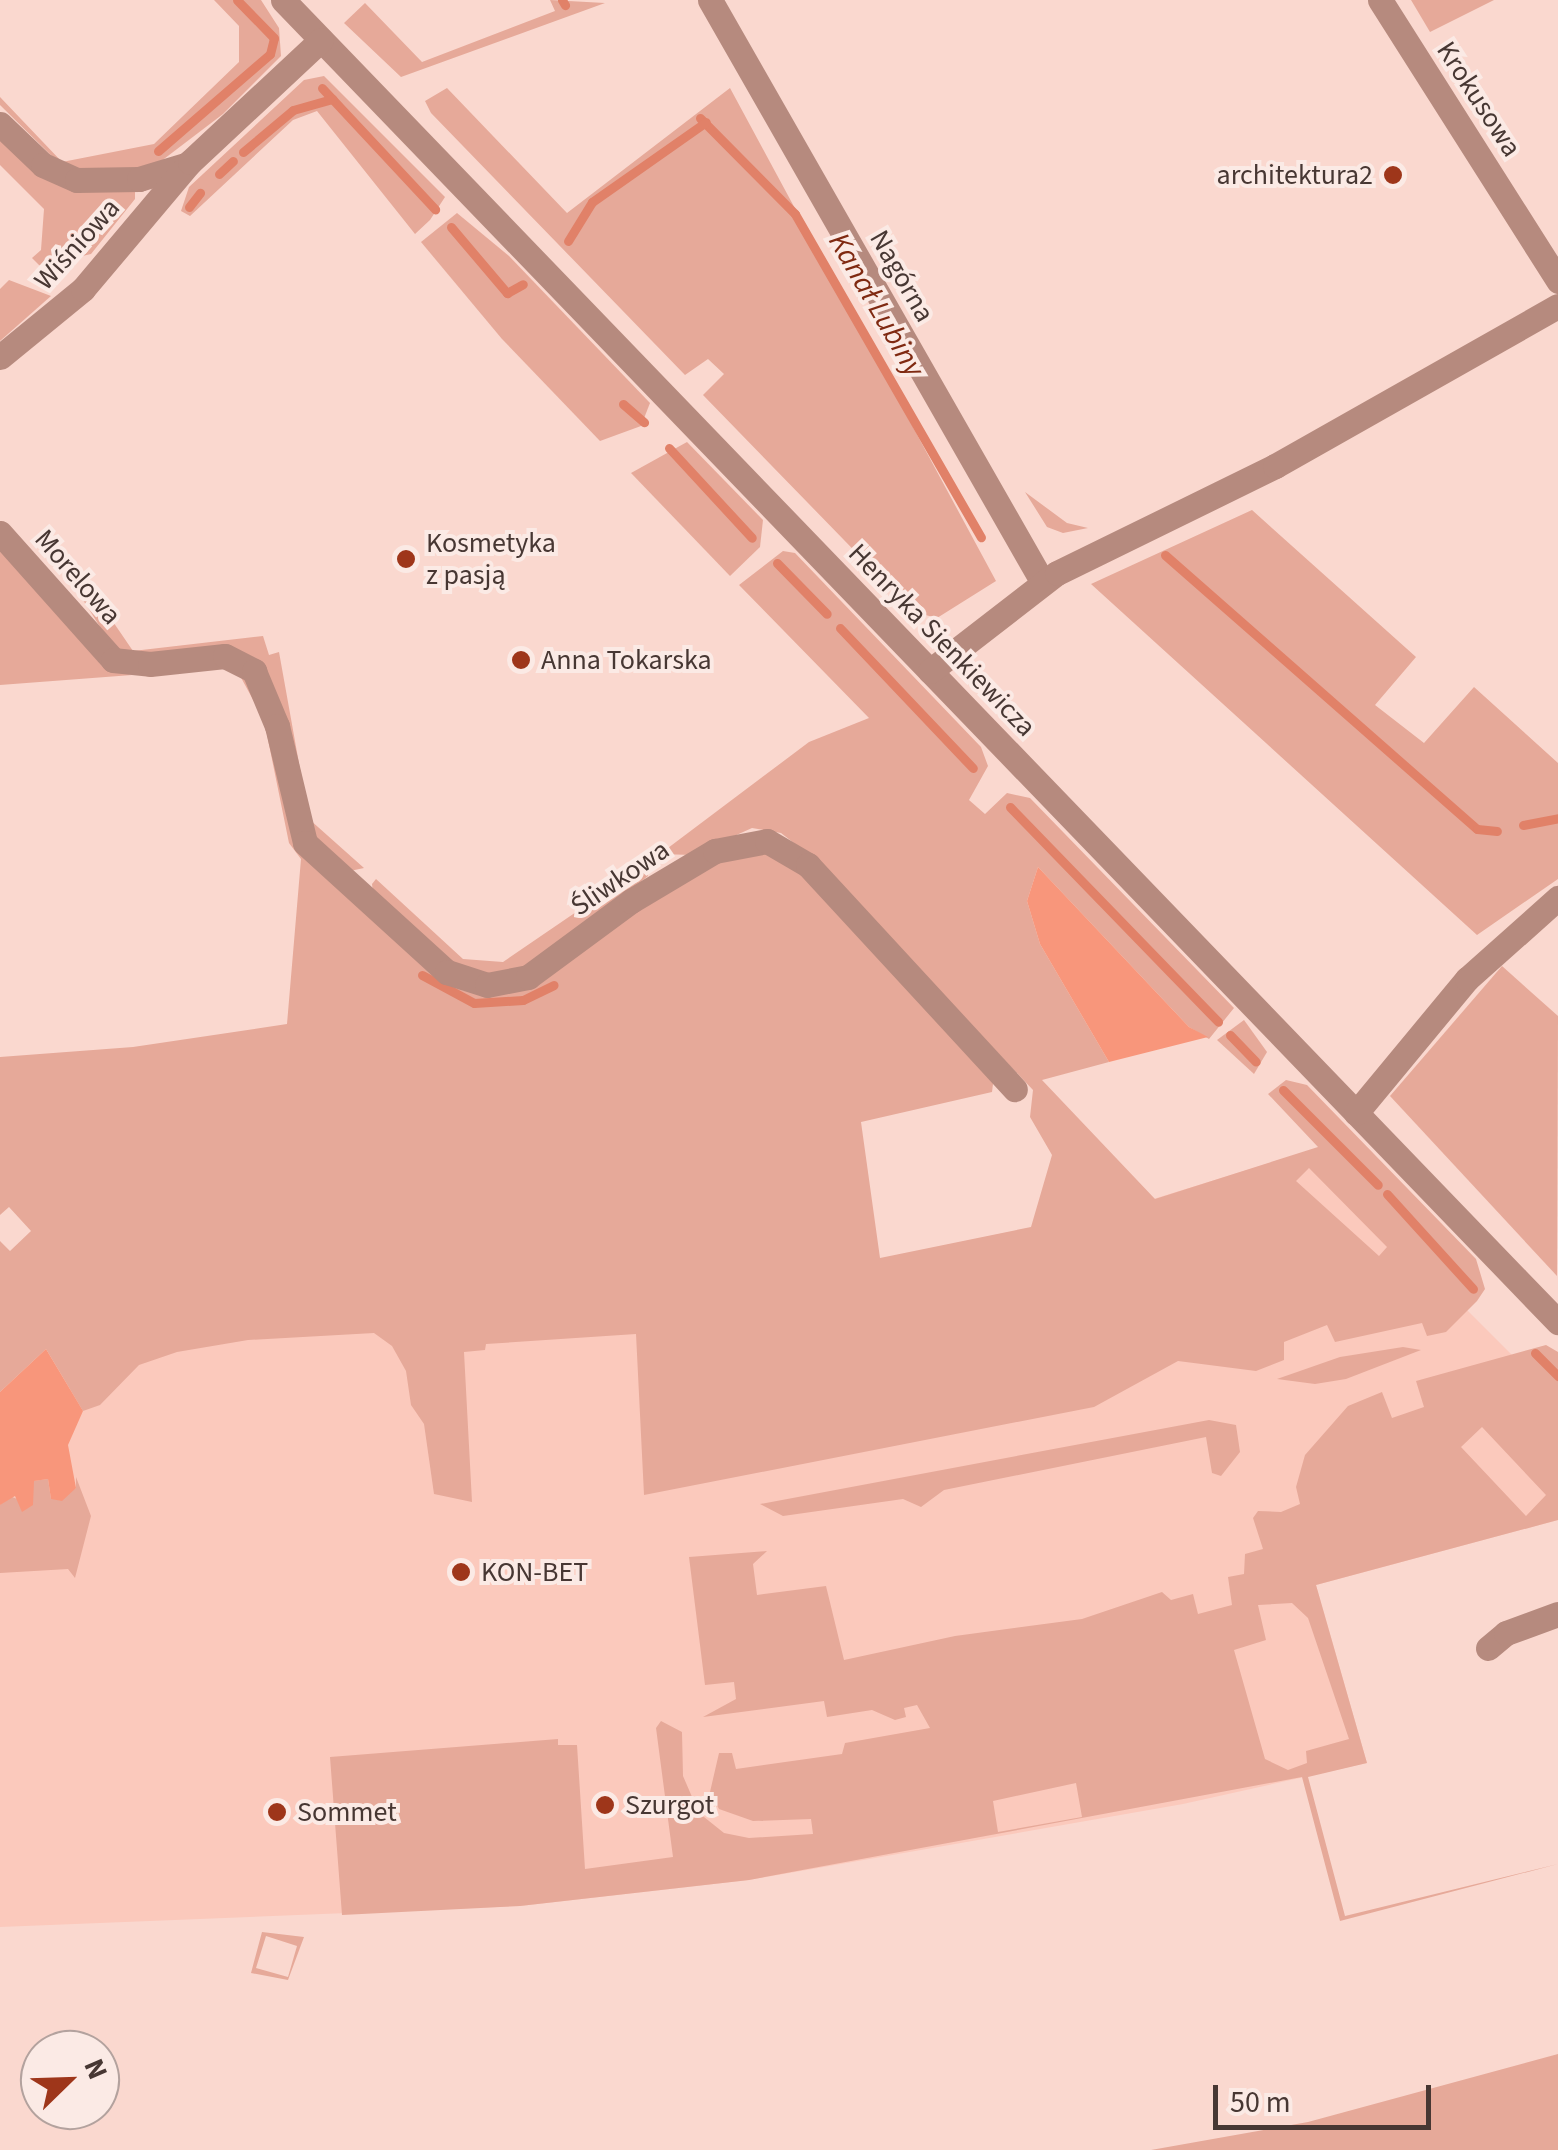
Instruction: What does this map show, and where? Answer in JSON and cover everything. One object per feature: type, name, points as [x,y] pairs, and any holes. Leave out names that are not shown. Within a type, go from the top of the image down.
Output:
[{"type":"street","name":"Henryka Sienkiewicza","points":[[283,0],[1558,1322]]},
{"type":"street","name":"Nagórna","points":[[710,0],[1042,581]]},
{"type":"street","name":"Krokusowa","points":[[1380,0],[1558,282]]},
{"type":"street","name":"Wiśniowa","points":[[0,357],[83,289],[190,162],[322,40]]},
{"type":"street","name":"Wiśniowa","points":[[0,124],[43,165],[77,180],[127,180],[190,162]]},
{"type":"street","points":[[930,671],[1042,581],[1275,466],[1558,306]]},
{"type":"street","name":"Morelowa","points":[[0,533],[112,660],[150,664],[211,655],[244,663],[268,695],[295,821],[315,856],[458,978],[501,985],[539,971]]},
{"type":"street","name":"Śliwkowa","points":[[539,971],[631,901],[738,842],[767,842],[796,853],[1015,1089]]},
{"type":"street","points":[[1356,1112],[1467,979],[1558,898]]},
{"type":"street","points":[[1488,1648],[1506,1633],[1558,1614]]},
{"type":"shaded area","points":[[214,0],[261,0],[279,28],[281,56],[223,114],[160,162],[142,169],[67,171],[0,105],[0,97],[62,162],[154,144],[239,62],[239,26]]},
{"type":"shaded area","points":[[550,0],[605,3],[401,77],[344,23],[365,3],[422,62],[555,11]]},
{"type":"shaded area","points":[[1411,0],[1494,0],[1430,32]]},
{"type":"shaded area","points":[[324,76],[445,197],[430,220],[415,234],[317,111],[293,120],[190,216],[181,211],[189,187],[304,80]]},
{"type":"shaded area","points":[[447,88],[567,213],[730,88],[996,581],[937,618],[914,612],[703,395],[724,374],[708,359],[685,375],[431,113],[425,101]]},
{"type":"shaded area","points":[[0,138],[135,188],[135,199],[91,254],[40,266],[32,258],[41,250],[44,209],[0,165]]},
{"type":"shaded area","points":[[457,213],[509,256],[650,403],[641,426],[600,441],[502,339],[421,242]]},
{"type":"shaded area","points":[[9,280],[51,296],[0,341],[0,289]]},
{"type":"shaded area","points":[[687,442],[763,520],[760,547],[730,576],[631,473]]},
{"type":"shaded area","points":[[1025,492],[1067,523],[1088,528],[1063,533],[1047,527]]},
{"type":"shaded area","points":[[1252,510],[1416,657],[1375,705],[1424,743],[1474,687],[1558,763],[1558,879],[1477,935],[1091,584]]},
{"type":"shaded area","points":[[0,545],[103,667],[132,675],[0,685]]},
{"type":"shaded area","points":[[783,551],[795,553],[981,747],[988,766],[969,800],[985,814],[1007,793],[1030,798],[1234,1008],[1209,1039],[1189,1027],[1038,867],[1027,901],[1040,944],[1109,1062],[1042,1080],[1155,1199],[1318,1147],[1268,1094],[1286,1080],[1307,1085],[1476,1259],[1485,1289],[1477,1301],[1446,1332],[1427,1336],[1422,1323],[1335,1342],[1327,1325],[1284,1342],[1284,1360],[1256,1371],[1178,1361],[1094,1407],[644,1495],[636,1334],[486,1344],[485,1350],[464,1352],[472,1502],[434,1494],[424,1424],[411,1405],[406,1371],[392,1346],[374,1333],[248,1340],[177,1352],[139,1365],[100,1405],[83,1411],[46,1349],[0,1392],[0,1241],[10,1251],[31,1231],[9,1207],[0,1215],[0,1057],[133,1047],[287,1024],[301,859],[289,843],[264,720],[238,672],[252,682],[269,718],[296,844],[462,990],[486,995],[531,983],[723,854],[749,847],[776,851],[798,867],[994,1076],[992,1092],[861,1122],[880,1258],[1031,1227],[1052,1155],[1030,1117],[1033,1090],[812,857],[781,833],[752,828],[692,855],[660,854],[809,742],[869,718],[739,585]],"holes":[[[1309,1168],[1387,1247],[1379,1256],[1296,1181]]]},
{"type":"shaded area","points":[[66,553],[133,651],[263,636],[269,655],[279,652],[309,819],[364,868],[350,871],[315,848],[262,666],[114,649],[58,557]]},
{"type":"shaded area","points":[[645,865],[648,876],[536,966],[471,978],[373,893],[372,884],[376,879],[463,959],[503,962]]},
{"type":"shaded area","points":[[1038,867],[1189,1027],[1208,1037],[1109,1062],[1040,944],[1027,901]]},
{"type":"shaded area","points":[[1502,966],[1558,1016],[1557,1276],[1390,1096]]},
{"type":"shaded area","points":[[1244,1020],[1267,1052],[1254,1074],[1217,1040]]},
{"type":"shaded area","points":[[1308,1151],[1520,1363],[1558,1520],[1316,1585],[1367,1763],[1183,1804],[749,1880],[520,1906],[0,1927],[0,1473],[115,1336],[869,1261],[1121,1209]]},
{"type":"shaded area","points":[[1546,1345],[1558,1352],[1558,1520],[1316,1585],[1367,1763],[1308,1777],[1345,1916],[1558,1864],[1340,1921],[1302,1777],[749,1880],[520,1906],[342,1915],[330,1757],[558,1739],[558,1745],[577,1745],[585,1869],[673,1857],[656,1728],[661,1721],[682,1732],[683,1776],[699,1813],[724,1833],[749,1838],[813,1834],[811,1819],[753,1821],[719,1809],[710,1792],[719,1753],[732,1753],[736,1769],[842,1754],[845,1743],[930,1728],[917,1705],[904,1708],[906,1717],[895,1720],[872,1710],[827,1717],[824,1701],[703,1717],[736,1699],[734,1682],[705,1685],[689,1557],[767,1551],[753,1564],[757,1595],[826,1586],[844,1660],[955,1636],[1082,1619],[1162,1592],[1171,1600],[1193,1594],[1198,1614],[1232,1605],[1228,1577],[1244,1574],[1245,1554],[1263,1549],[1253,1518],[1258,1511],[1281,1512],[1300,1504],[1296,1487],[1305,1455],[1348,1406],[1382,1392],[1392,1418],[1424,1407],[1416,1381]],"holes":[[[1482,1427],[1546,1495],[1526,1516],[1461,1447]],[[1292,1603],[1308,1618],[1349,1739],[1306,1751],[1307,1763],[1288,1770],[1265,1759],[1234,1650],[1266,1640],[1258,1605]],[[1076,1783],[1082,1817],[998,1832],[993,1801]]]},
{"type":"shaded area","points":[[1403,1347],[1421,1350],[1346,1379],[1315,1384],[1277,1379],[1340,1357]]},
{"type":"shaded area","points":[[46,1349],[83,1411],[68,1445],[76,1488],[62,1501],[51,1499],[48,1479],[34,1481],[33,1505],[22,1512],[15,1496],[0,1505],[0,1392]]},
{"type":"shaded area","points":[[1209,1420],[1236,1425],[1240,1452],[1221,1476],[1212,1473],[1206,1437],[944,1490],[921,1507],[903,1499],[783,1516],[760,1504]]},
{"type":"shaded area","points":[[76,1477],[91,1516],[75,1578],[68,1569],[0,1573],[0,1505],[7,1495],[33,1505],[33,1481],[48,1479],[51,1499],[76,1488]]},
{"type":"shaded area","points":[[262,1932],[304,1937],[288,1980],[251,1973]],"holes":[[[266,1936],[297,1946],[288,1977],[256,1968]]]},
{"type":"shaded area","points":[[1558,2054],[1558,2150],[1151,2150],[1308,2122]]},
{"type":"waterway","points":[[158,151],[270,54],[274,38],[237,0]]},
{"type":"waterway","name":"Kanał Lubiny","points":[[562,0],[565,5]]},
{"type":"waterway","points":[[322,88],[435,209]]},
{"type":"waterway","points":[[243,152],[293,110],[332,99]]},
{"type":"waterway","name":"Kanał Lubiny","points":[[700,118],[795,214],[981,537]]},
{"type":"waterway","points":[[568,241],[592,202],[706,122]]},
{"type":"waterway","points":[[219,174],[233,161]]},
{"type":"waterway","points":[[189,207],[200,193]]},
{"type":"waterway","points":[[451,227],[507,293],[523,284]]},
{"type":"waterway","points":[[623,404],[644,422]]},
{"type":"waterway","points":[[669,448],[752,538]]},
{"type":"waterway","name":"Kanał Lubiny","points":[[1165,555],[1477,829],[1497,831]]},
{"type":"waterway","points":[[777,563],[827,614]]},
{"type":"waterway","points":[[840,628],[973,768]]},
{"type":"waterway","points":[[1010,807],[1218,1022]]},
{"type":"waterway","name":"Kanał Lubiny","points":[[1523,825],[1558,818]]},
{"type":"waterway","points":[[422,975],[474,1003],[523,1000],[554,985]]},
{"type":"waterway","points":[[1230,1035],[1256,1062]]},
{"type":"waterway","points":[[1283,1090],[1378,1185]]},
{"type":"waterway","points":[[1387,1194],[1473,1289]]},
{"type":"waterway","points":[[1535,1353],[1558,1376]]},
{"type":"place","name":"architektura2","points":[[1393,175]]},
{"type":"place","name":"Kosmetyka z pasją","points":[[406,559]]},
{"type":"place","name":"Anna Tokarska","points":[[521,660]]},
{"type":"place","name":"KON-BET","points":[[461,1572]]},
{"type":"place","name":"Szurgot","points":[[605,1805]]},
{"type":"place","name":"Sommet","points":[[277,1812]]}]
